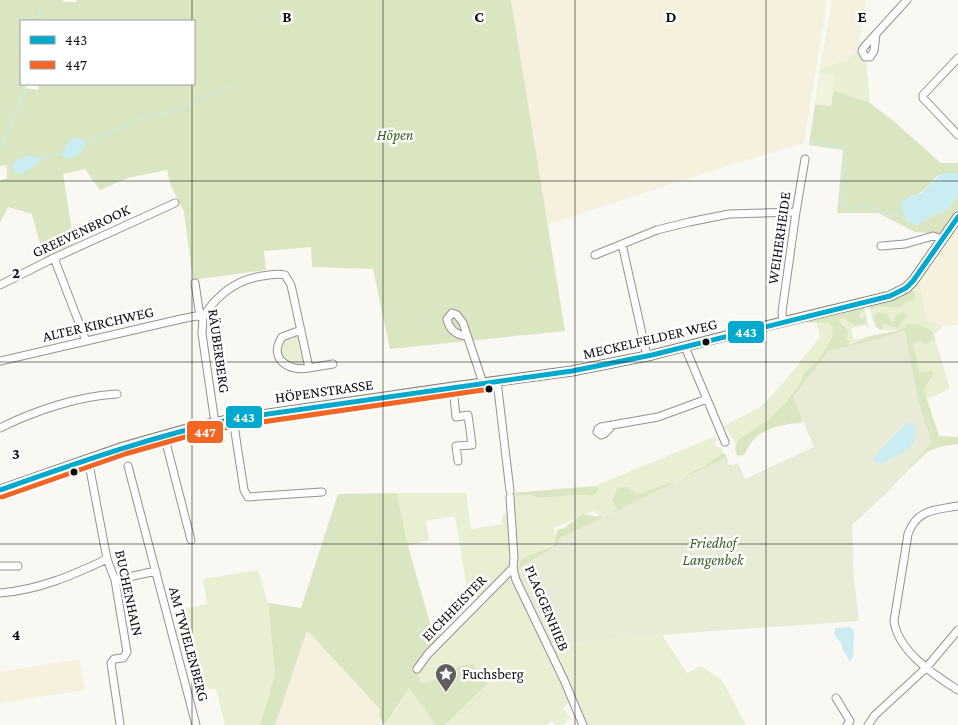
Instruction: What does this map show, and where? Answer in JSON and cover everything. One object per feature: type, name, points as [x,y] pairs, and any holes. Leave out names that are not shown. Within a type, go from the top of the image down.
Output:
[{"type":"main road","name":"MECKELFELDER WEG","points":[[572,372],[685,347],[896,294],[913,281],[958,217]]},
{"type":"main road","name":"HÖPENSTRASSE","points":[[0,490],[164,435],[233,419],[452,387],[572,372]]},
{"type":"street","points":[[876,34],[908,0]]},
{"type":"street","points":[[956,130],[925,102],[923,95],[958,58]]},
{"type":"street","name":"WEIHERHEIDE","points":[[783,322],[782,312],[805,159]]},
{"type":"street","name":"GREEVENBROOK","points":[[0,285],[54,258],[175,203]]},
{"type":"street","points":[[595,255],[657,230],[689,222],[729,214],[796,212]]},
{"type":"street","points":[[881,246],[905,244],[933,236],[943,239]]},
{"type":"street","points":[[622,244],[647,356]]},
{"type":"street","points":[[54,258],[86,341]]},
{"type":"street","points":[[203,317],[217,299],[234,284],[251,278],[279,274],[285,275],[291,285],[308,368]]},
{"type":"street","name":"RÄUBERBERG","points":[[195,282],[199,310],[203,317],[202,334],[215,423]]},
{"type":"street","name":"ALTER KIRCHWEG","points":[[0,361],[180,319],[196,316],[203,317]]},
{"type":"street","points":[[301,330],[282,337],[277,348],[279,358],[298,370],[333,364]]},
{"type":"street","points":[[466,336],[483,383]]},
{"type":"street","points":[[685,347],[725,442]]},
{"type":"street","name":"PLAGGENHIEB","points":[[497,381],[510,494],[513,568],[516,580],[564,680],[583,725]]},
{"type":"street","points":[[452,387],[456,417],[468,416],[472,445],[456,446],[458,461]]},
{"type":"street","points":[[0,428],[37,412],[101,395],[117,394]]},
{"type":"street","points":[[613,425],[670,413],[707,399]]},
{"type":"street","points":[[233,419],[244,490],[248,497],[322,492]]},
{"type":"street","points":[[164,435],[191,540]]},
{"type":"street","name":"BUCHENHAIN","points":[[88,459],[107,559],[116,580],[127,652],[123,658],[114,659],[111,662],[120,724]]},
{"type":"street","name":"AM TWIELENBERG","points":[[128,466],[196,725]]},
{"type":"street","points":[[958,506],[920,515],[914,521],[908,534],[894,621],[900,640],[926,668],[958,690]]},
{"type":"street","points":[[0,593],[36,587],[68,577],[107,559]]},
{"type":"street","points":[[0,566],[18,566]]},
{"type":"street","name":"EICHHEISTER","points":[[417,669],[428,654],[513,568]]},
{"type":"street","name":"AM TWIELENBERG","points":[[116,580],[156,571]]},
{"type":"street","points":[[868,725],[875,715],[926,668],[958,630]]},
{"type":"street","points":[[836,698],[850,721],[847,725]]},
{"type":"shaded area","points":[[511,0],[827,0],[804,144],[724,167],[547,225]]},
{"type":"shaded area","points":[[832,0],[866,0],[858,51],[844,61],[820,69]]},
{"type":"shaded area","points":[[958,224],[958,325],[942,326],[927,321],[919,281]]},
{"type":"shaded area","points":[[307,629],[380,709],[379,716],[382,720],[379,725],[275,725]]},
{"type":"shaded area","points":[[79,659],[85,690],[0,703],[0,672]]},
{"type":"green space","name":"Höpen","points":[[0,0],[63,0],[62,2],[77,2],[76,0],[511,0],[565,331],[390,349],[373,269],[312,267],[311,247],[264,251],[266,270],[193,280],[184,212],[171,186],[167,170],[128,178],[100,190],[85,169],[63,174],[74,244],[44,258],[32,214],[8,207],[0,223],[0,181],[7,178],[7,165],[0,166]]},
{"type":"green space","points":[[858,51],[861,58],[866,62],[870,103],[833,90],[835,76],[819,73],[820,69],[844,61]]},
{"type":"green space","points":[[819,73],[835,76],[831,106],[815,104]]},
{"type":"green space","points":[[833,90],[870,103],[941,163],[958,163],[958,173],[946,173],[937,176],[917,195],[909,197],[917,225],[933,215],[948,209],[958,196],[958,210],[942,234],[915,232],[878,213],[837,213],[843,150],[809,145],[815,104],[831,106]]},
{"type":"green space","points":[[919,281],[927,321],[942,326],[938,332],[878,330],[876,322],[873,322],[869,304],[909,288]]},
{"type":"green space","points":[[910,289],[915,292],[915,299],[898,308],[880,306],[870,309],[867,304]]},
{"type":"green space","points":[[864,305],[869,328],[866,325],[851,328],[854,340],[870,336],[828,351],[773,419],[736,445],[724,426],[762,406],[788,377],[820,337],[815,317]]},
{"type":"green space","points":[[863,306],[865,310],[859,314],[860,318],[866,318],[865,324],[856,326],[843,318],[838,320],[849,332],[846,339],[850,341],[849,345],[870,336],[900,330],[908,324],[920,325],[933,332],[935,338],[926,345],[918,341],[913,345],[920,373],[931,371],[933,374],[924,390],[939,436],[958,437],[958,444],[928,451],[896,482],[806,413],[801,423],[776,427],[760,434],[755,438],[744,455],[737,456],[735,448],[739,439],[767,421],[785,404],[799,385],[805,372],[818,361],[832,338],[833,328],[828,322],[810,323],[804,321]]},
{"type":"green space","points":[[879,312],[888,314],[891,322],[902,312],[908,315],[898,328],[884,324],[882,330],[876,327],[873,316]]},
{"type":"green space","points":[[300,330],[309,368],[283,362],[278,344],[283,337]]},
{"type":"green space","name":"Friedhof Langenbek","points":[[905,330],[919,404],[932,442],[888,492],[852,525],[854,579],[859,621],[685,633],[550,645],[520,579],[518,569],[557,545],[560,538],[725,458],[729,467],[738,463],[745,479],[814,447],[793,397],[828,351],[875,340]]},
{"type":"green space","points":[[935,338],[950,389],[927,399],[924,390],[931,378],[920,374],[913,345],[917,341],[926,345]]},
{"type":"green space","points":[[716,436],[715,445],[722,449],[725,458],[600,518],[594,511],[554,528],[556,542],[511,568],[479,600],[467,589],[455,516],[426,521],[429,540],[408,546],[397,493],[466,493],[471,529],[502,524],[502,515],[513,514],[511,496],[533,495],[539,498],[577,495],[591,496],[598,490],[595,486]]},
{"type":"green space","points":[[723,453],[726,455],[728,462],[726,465],[732,465],[739,471],[538,623],[518,577],[517,568],[522,559],[554,545],[557,530],[564,528],[583,514],[606,518],[617,508],[612,501],[618,488],[627,487],[638,495],[669,483],[679,482]]},
{"type":"green space","points":[[595,486],[599,489],[591,496],[577,495],[538,498],[532,495],[511,496],[511,493]]},
{"type":"green space","points":[[397,493],[408,546],[430,623],[446,640],[432,654],[418,674],[421,683],[430,682],[461,665],[473,664],[488,683],[445,725],[436,725],[409,688],[385,725],[379,716],[380,709],[307,630],[275,725],[260,725],[275,674],[268,603],[301,608],[338,494]]},
{"type":"green space","points":[[258,570],[268,603],[275,674],[260,725],[225,725],[216,689],[202,689],[183,609],[207,604],[203,579]]},
{"type":"green space","points":[[511,573],[524,606],[563,685],[569,701],[563,709],[570,717],[563,725],[555,725],[551,721],[547,725],[445,725],[488,682],[473,664],[461,665],[430,682],[421,684],[418,674],[432,654]]},
{"type":"green space","points":[[662,635],[687,673],[701,666],[722,680],[746,725],[587,725],[572,688],[550,645]]},
{"type":"green space","points":[[409,688],[436,725],[386,725]]},
{"type":"water","points":[[74,138],[84,139],[85,148],[78,155],[66,159],[61,154],[69,141]]},
{"type":"water","points":[[30,155],[43,159],[27,171],[18,174],[12,167],[13,164],[18,159]]},
{"type":"water","points":[[946,173],[958,173],[958,196],[948,209],[933,215],[917,225],[906,221],[901,207],[902,201],[925,190],[937,177]]},
{"type":"water","points":[[907,423],[914,423],[915,438],[912,444],[902,453],[882,463],[876,463],[877,453]]},
{"type":"water","points":[[849,627],[854,633],[853,656],[850,662],[841,643],[834,634],[836,628]]},
{"type":"waterway","points":[[39,10],[41,20]]},
{"type":"waterway","points":[[0,149],[28,85]]},
{"type":"waterway","points":[[84,143],[145,117],[179,110],[231,85]]},
{"type":"waterway","points":[[810,142],[844,147],[846,167],[843,175],[841,203],[849,209],[869,207],[888,215],[904,211]]},
{"type":"waterway","points":[[42,159],[62,153]]},
{"type":"transit line","name":"443","points":[[0,490],[144,442],[233,419],[572,371],[652,355],[890,296],[906,288],[913,281],[958,217]]},
{"type":"transit line","name":"447","points":[[2,497],[125,454],[192,435],[234,426],[490,389]]},
{"type":"place","name":"Fuchsberg","points":[[446,693]]}]
